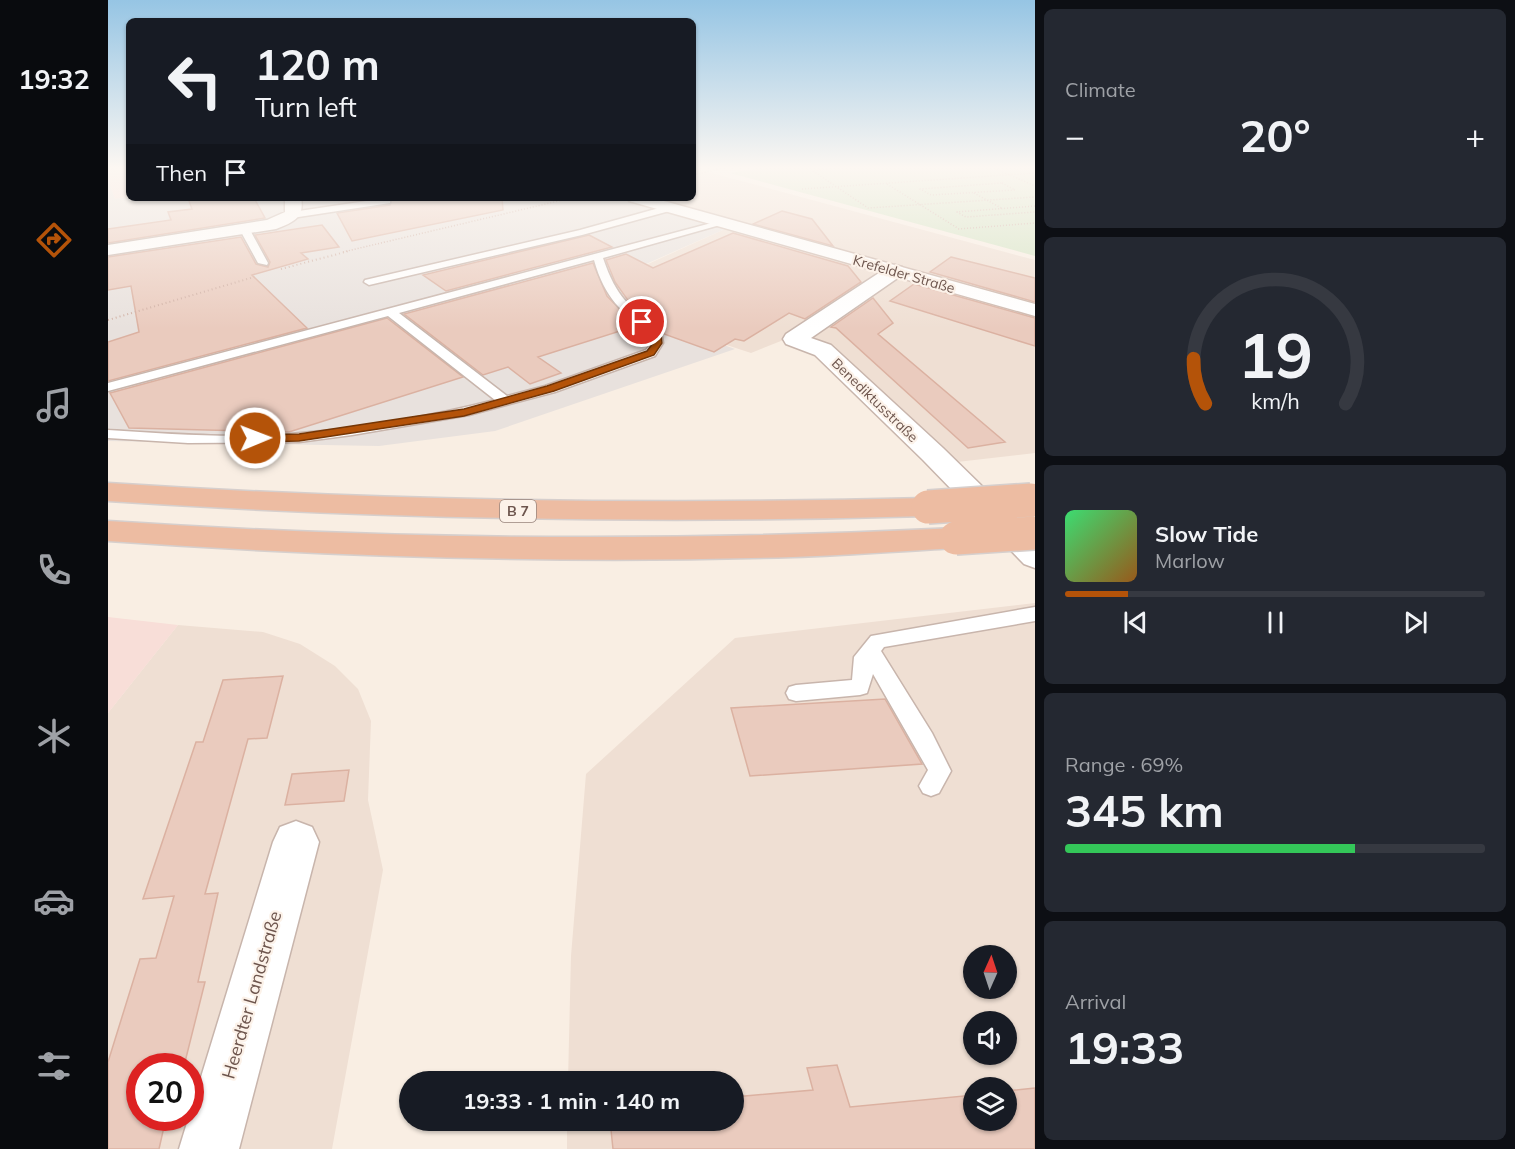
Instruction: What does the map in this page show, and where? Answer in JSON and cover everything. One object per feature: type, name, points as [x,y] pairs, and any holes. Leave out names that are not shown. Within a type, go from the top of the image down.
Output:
[{"type":"highway","name":"B 7","points":[[108,492],[397,508],[564,512],[756,513],[928,507],[1035,500]]},
{"type":"highway","points":[[108,531],[364,545],[565,549],[771,547],[1035,533]]},
{"type":"street","points":[[108,250],[245,230],[276,222]]},
{"type":"street","name":"Krefelder Straße","points":[[717,222],[1035,310]]},
{"type":"street","name":"Benediktusstraße","points":[[895,271],[794,339],[823,350],[933,454],[1035,557]]},
{"type":"street","name":"Heerdter Landstraße","points":[[209,1149],[296,842]]},
{"type":"lane","points":[[369,282],[620,222]]},
{"type":"lane","points":[[108,387],[722,223]]},
{"type":"lane","points":[[245,230],[263,263]]},
{"type":"lane","points":[[108,434],[188,440],[299,438],[464,412],[550,388],[651,353],[657,343],[657,334],[620,306],[610,294],[598,256]]},
{"type":"lane","points":[[391,312],[505,401]]},
{"type":"lane","points":[[995,518],[1035,515]]},
{"type":"lane","points":[[796,693],[860,687],[864,657],[878,641],[1035,614]]},
{"type":"lane","points":[[870,651],[924,739],[940,771],[931,786]]},
{"type":"path","points":[[272,272],[359,247],[469,222]]},
{"type":"path","points":[[947,222],[959,229],[1035,223]]},
{"type":"path","points":[[108,320],[261,275]]},
{"type":"shaded area","points":[[108,222],[699,222],[725,229],[637,268],[682,330],[735,349],[495,431],[379,446],[108,441]]},
{"type":"shaded area","points":[[736,222],[892,222],[1035,260],[1035,305]]},
{"type":"shaded area","points":[[725,229],[1035,318],[1035,453],[957,462],[796,335],[751,353],[681,330],[637,269]]},
{"type":"shaded area","points":[[1035,603],[1035,1149],[567,1149],[567,1131],[744,1131],[744,1071],[568,1071],[571,956],[586,774],[735,638]]},
{"type":"shaded area","points":[[108,617],[178,625],[108,713]]},
{"type":"shaded area","points":[[178,625],[263,632],[300,644],[335,666],[358,689],[371,721],[368,800],[383,870],[332,1149],[108,1149],[108,713]]},
{"type":"green space","points":[[909,222],[1035,222],[1035,256]]},
{"type":"building","points":[[160,222],[242,222],[108,243],[108,229]]},
{"type":"building","points":[[342,222],[446,222],[352,241]]},
{"type":"building","points":[[758,222],[814,222],[833,246],[753,224]]},
{"type":"building","points":[[322,225],[339,247],[301,253],[308,259],[252,275],[307,328],[108,381],[108,342],[139,332],[131,286],[108,290],[108,257],[241,237],[256,264],[268,267],[270,262],[255,235]]},
{"type":"building","points":[[733,233],[848,266],[861,282],[805,319],[789,313],[744,341],[735,339],[714,352],[664,334],[662,329],[627,299],[615,282],[606,260],[626,254],[653,268]]},
{"type":"building","points":[[589,235],[612,247],[446,291],[423,275]]},
{"type":"building","points":[[951,257],[1035,278],[1035,302],[930,272]]},
{"type":"building","points":[[593,263],[607,296],[636,326],[538,357],[561,373],[530,384],[508,367],[483,375],[404,314]]},
{"type":"building","points":[[914,284],[1035,318],[1035,346],[890,301]]},
{"type":"building","points":[[873,298],[893,323],[878,334],[1005,442],[968,448],[836,328],[831,327]]},
{"type":"building","points":[[387,318],[463,377],[289,432],[129,428],[110,393]]},
{"type":"building","points":[[283,676],[267,738],[248,739],[205,894],[218,893],[198,982],[205,982],[187,1053],[126,1053],[126,1131],[163,1131],[159,1149],[108,1149],[108,1062],[140,959],[156,958],[174,896],[143,899],[196,742],[203,742],[223,680]]},
{"type":"building","points":[[885,699],[922,764],[750,776],[731,708]]},
{"type":"building","points":[[349,770],[344,801],[285,805],[292,774]]},
{"type":"building","points":[[837,1065],[850,1107],[963,1096],[963,1131],[1017,1131],[1017,1090],[1035,1088],[1035,1149],[613,1149],[611,1131],[744,1131],[744,1096],[813,1090],[807,1068]]},
{"type":"route","points":[[255,438],[299,438],[352,431],[464,412],[550,388],[651,353],[657,343],[657,334],[642,322]]}]
